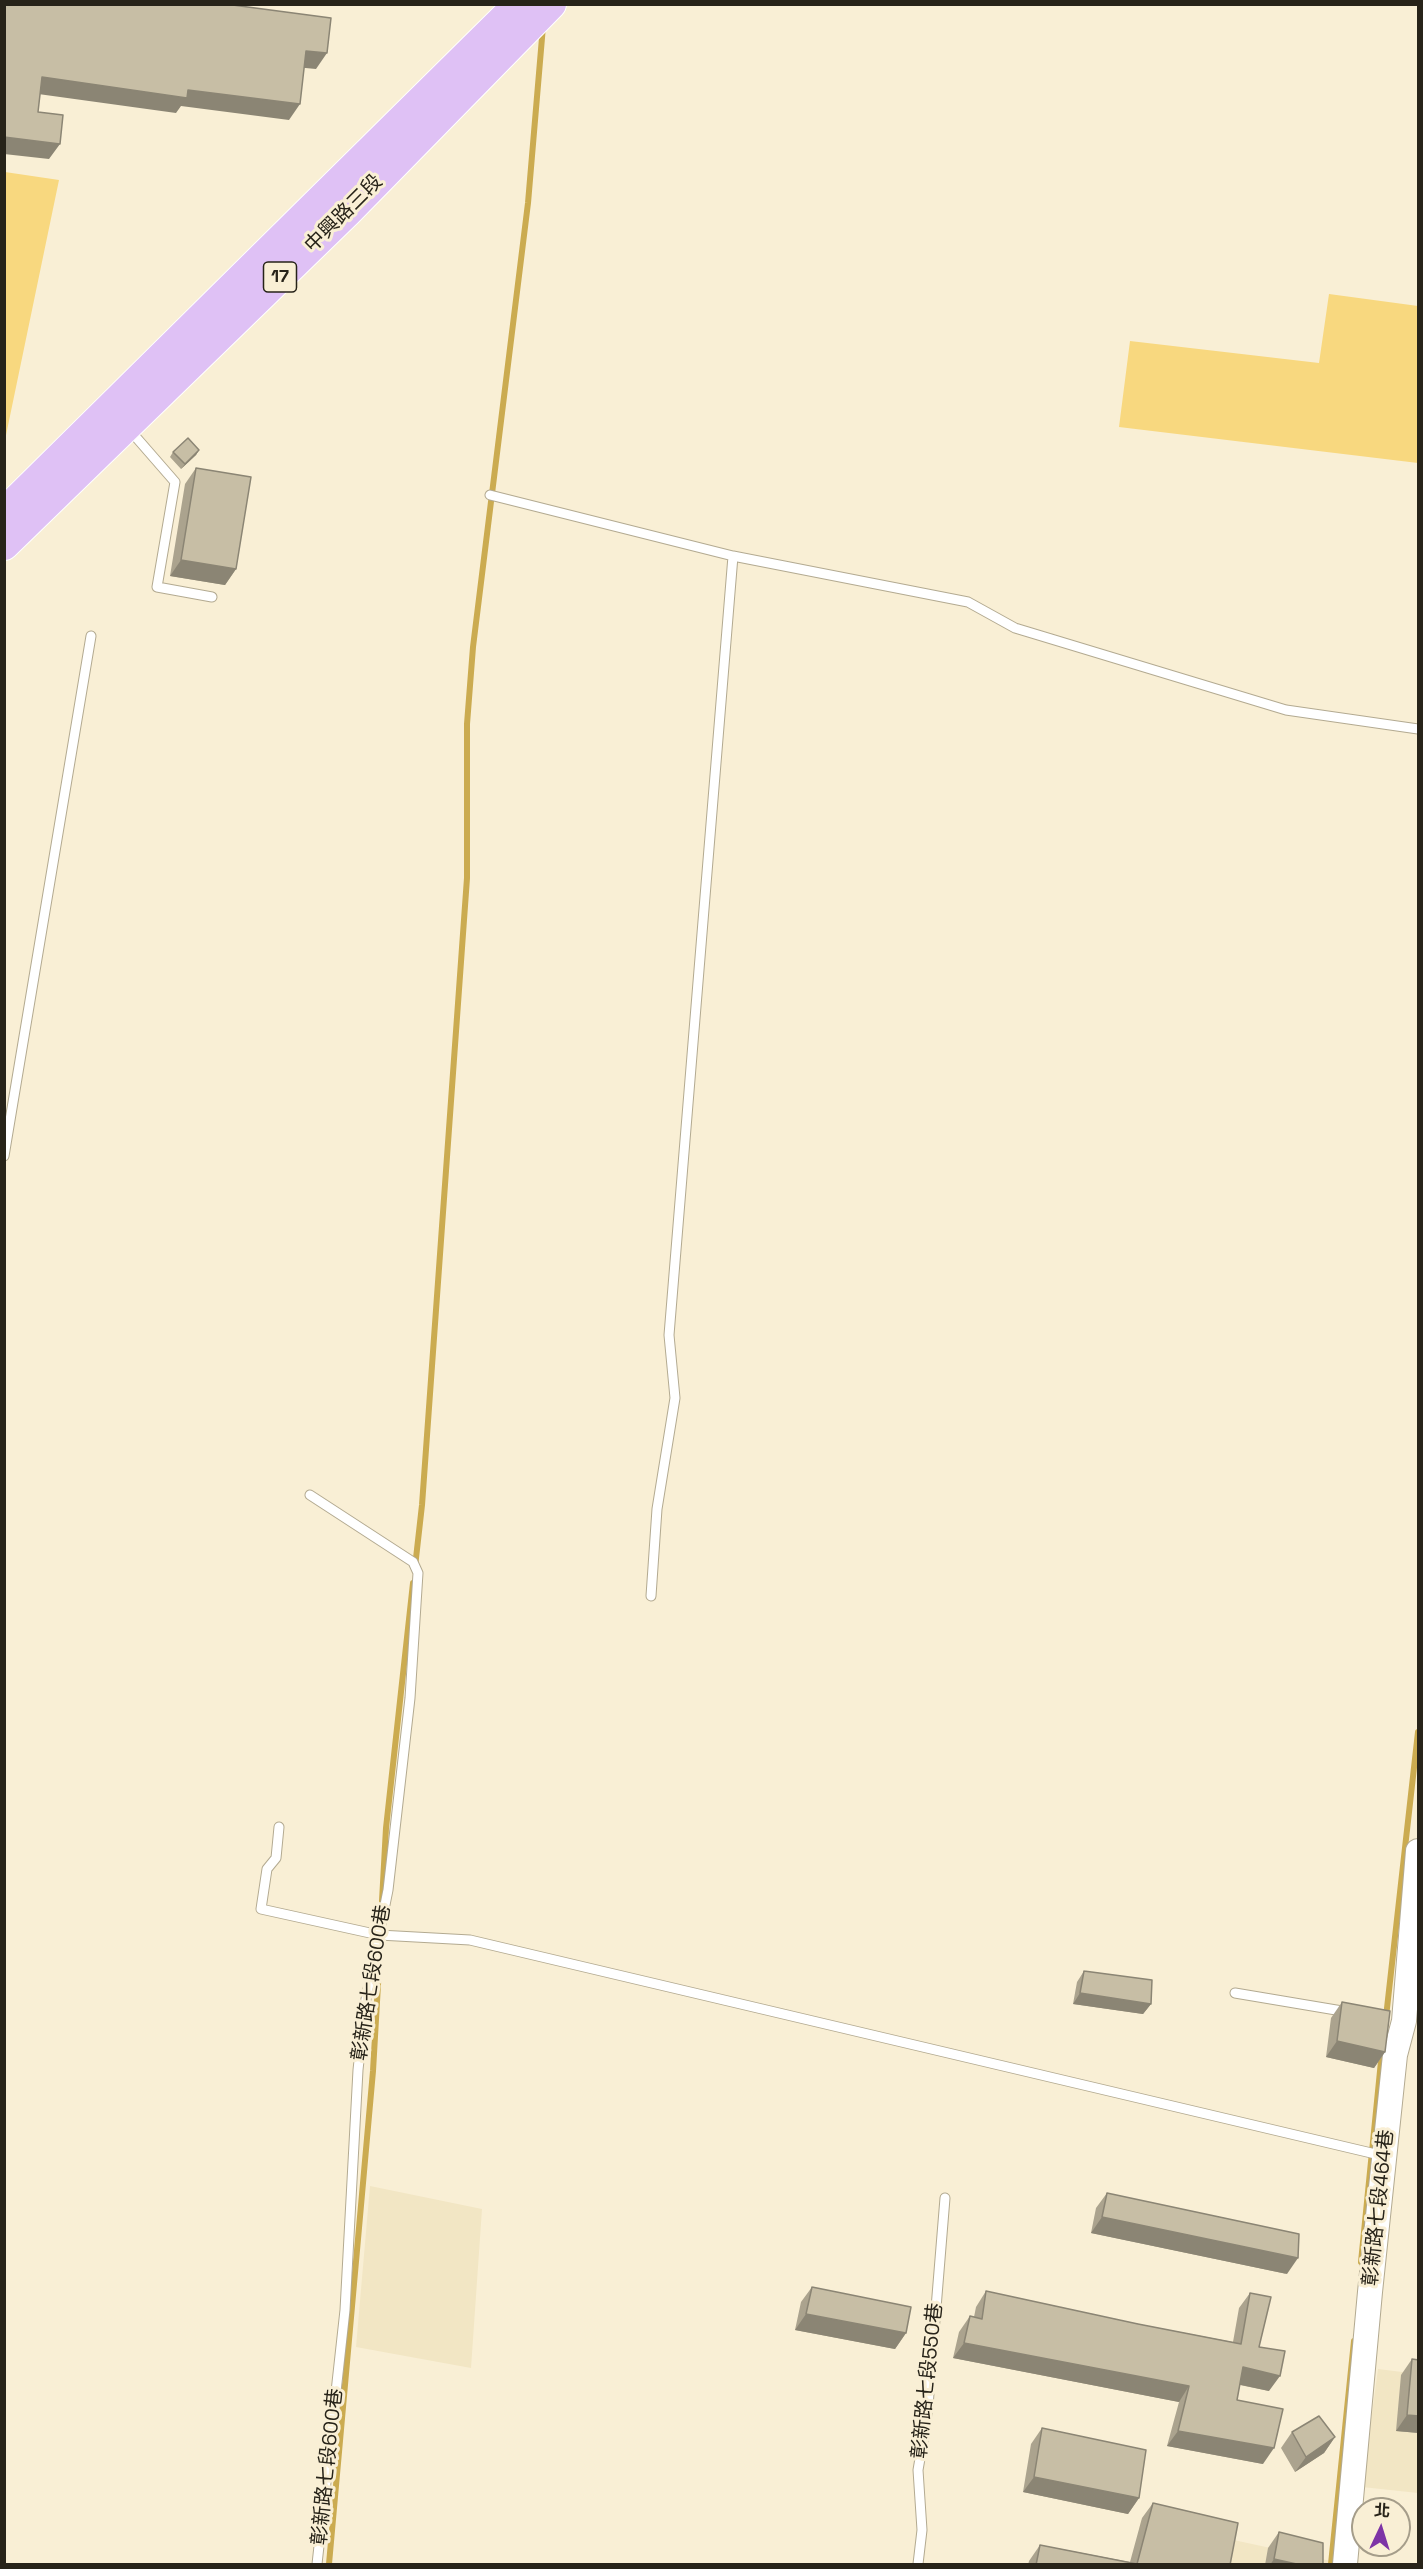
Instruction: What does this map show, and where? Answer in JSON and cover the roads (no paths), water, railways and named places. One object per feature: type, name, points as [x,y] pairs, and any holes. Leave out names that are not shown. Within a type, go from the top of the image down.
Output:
[{"type":"main road","name":"中興路三段","points":[[4,513],[519,4]]},
{"type":"main road","name":"中興路三段","points":[[4,545],[347,212],[551,4]]},
{"type":"street","name":"彰新路七段464巷","points":[[1345,2565],[1384,2156],[1395,2055],[1402,2021],[1419,1851]]},
{"type":"lane","points":[[126,426],[175,482],[157,587],[212,597]]},
{"type":"lane","points":[[490,495],[732,556],[968,602],[1015,628],[1286,710],[1419,729]]},
{"type":"lane","points":[[651,1596],[657,1509],[675,1398],[669,1335],[732,556]]},
{"type":"lane","points":[[4,1156],[91,636]]},
{"type":"lane","name":"彰新路七段600巷","points":[[310,1495],[413,1562],[418,1574],[409,1709],[388,1890],[365,2004],[345,2310],[317,2565]]},
{"type":"lane","points":[[279,1827],[276,1858],[267,1869],[261,1909],[379,1935],[470,1940],[1384,2156]]},
{"type":"lane","points":[[1235,1993],[1359,2014]]},
{"type":"lane","name":"彰新路七段550巷","points":[[918,2565],[922,2530],[918,2470],[927,2418],[945,2198]]},
{"type":"waterway","points":[[415,1567],[422,1505],[467,878],[467,724],[473,647],[528,203],[543,26]]},
{"type":"waterway","points":[[382,1901],[386,1828],[413,1583]]},
{"type":"waterway","points":[[1386,2017],[1418,1732]]},
{"type":"waterway","points":[[329,2564],[373,2071],[380,1950]]},
{"type":"waterway","points":[[1361,2262],[1382,2051]]},
{"type":"waterway","points":[[1331,2564],[1354,2341]]}]
